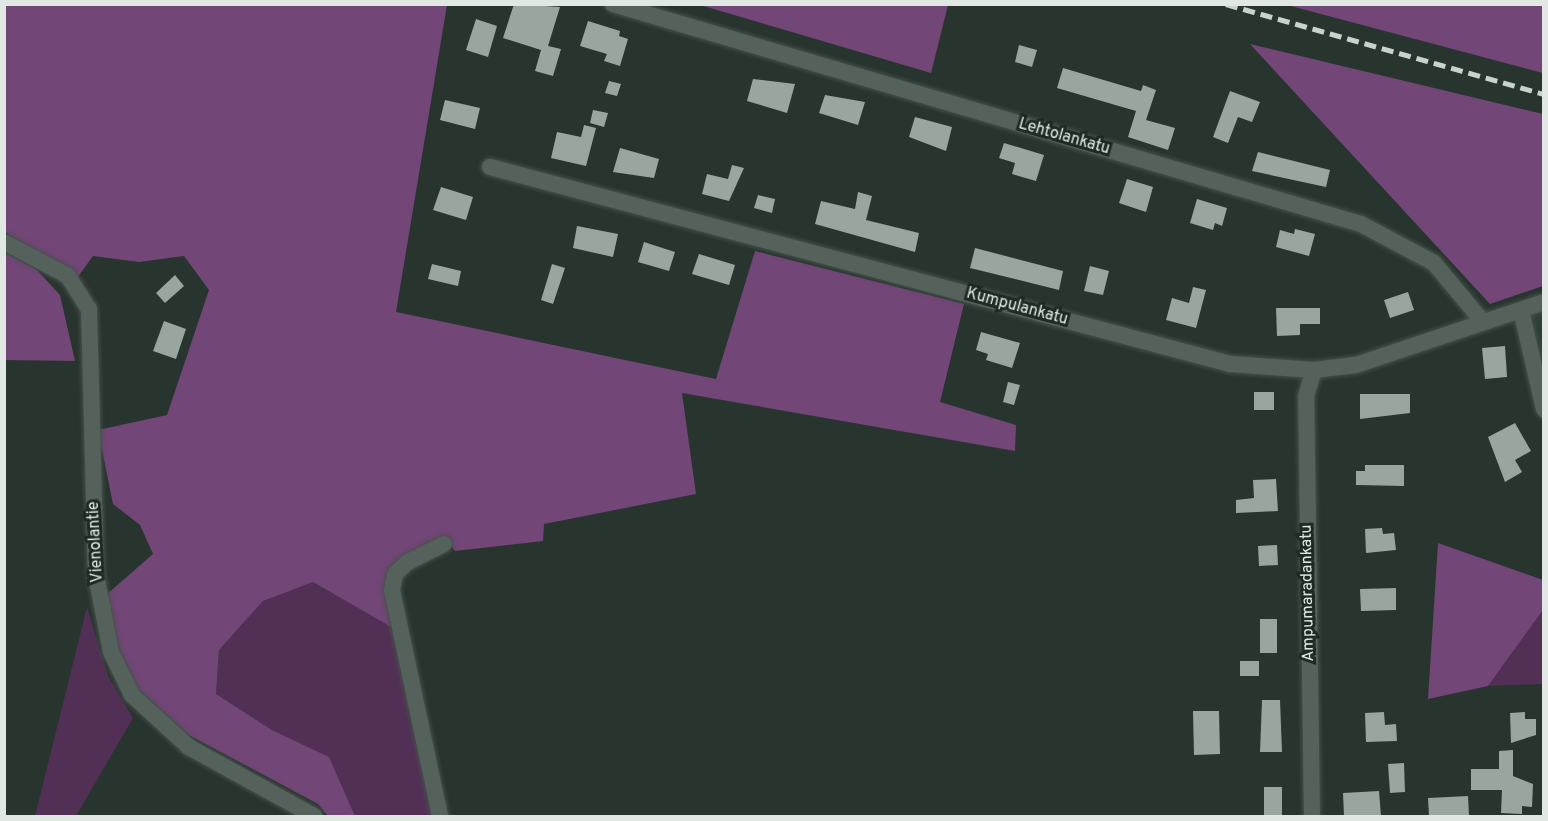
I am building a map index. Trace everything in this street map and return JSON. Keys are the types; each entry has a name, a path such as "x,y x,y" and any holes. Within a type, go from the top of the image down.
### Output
{"street":[{"name":"Lehtolankatu","path":"614,4 1361,224 1434,263 1483,322"},
{"name":"Kumpulankatu","path":"490,167 1230,364 1314,370 1386,356 1544,302"},
{"name":"Vienolantie","path":"4,242 68,276 89,309 96,575 111,652 132,695 189,747 314,816"},
{"path":"1521,310 1544,410"},
{"name":"Ampumaradankatu","path":"1312,816 1306,396 1314,370"},
{"path":"440,816 392,590 395,574 408,562 444,544"}],"shaded area":[{"path":"5,5 447,5 396,312 716,379 755,251 964,304 940,402 1016,425 1015,451 682,393 696,494 544,524 543,541 455,551 445,537 385,587 391,627 313,582 263,601 219,650 216,694 272,730 329,757 355,816 328,816 318,804 187,734 136,687 117,645 106,595 153,554 140,525 113,504 98,430 167,415 209,290 184,256 139,262 93,256 77,278 5,232"},
{"path":"700,5 948,5 931,73"},
{"path":"1287,5 1543,5 1543,73"},
{"path":"1250,44 1543,114 1543,286 1490,304"},
{"path":"4,252 36,269 60,295 75,361 5,360"},
{"path":"1544,312 1543,369 1531,316"},
{"path":"1438,543 1543,580 1543,610 1488,686 1428,699"},
{"path":"313,582 391,627 434,816 355,816 329,757 272,730 216,694 219,650 263,601"},
{"path":"87,607 108,676 133,718 76,816 35,816"},
{"path":"1543,610 1543,684 1488,686"}],"building":[{"path":"514,4 560,7 548,46 561,49 553,76 535,71 541,50 503,38"},
{"path":"476,19 497,26 488,57 466,50"},
{"path":"588,21 620,31 619,36 628,39 620,66 604,61 607,54 580,46"},
{"path":"1019,45 1037,50 1032,67 1015,62"},
{"path":"1063,68 1141,91 1143,85 1156,90 1146,120 1175,128 1168,150 1128,137 1136,111 1057,88"},
{"path":"753,79 795,84 787,113 747,101"},
{"path":"609,81 621,84 617,96 605,93"},
{"path":"1230,91 1260,102 1252,122 1238,117 1228,143 1213,137"},
{"path":"825,95 865,102 858,125 819,113"},
{"path":"445,100 480,108 475,129 440,120"},
{"path":"593,110 608,113 604,127 590,123"},
{"path":"915,117 952,127 946,151 909,137"},
{"path":"584,125 596,128 586,166 551,158 557,132 581,137"},
{"path":"1004,143 1044,155 1036,181 1012,174 1015,163 999,158"},
{"path":"620,148 659,159 654,178 613,172"},
{"path":"1258,152 1330,170 1326,187 1252,171"},
{"path":"732,165 744,168 729,201 702,194 707,174 728,179"},
{"path":"1127,179 1153,187 1146,212 1119,203"},
{"path":"441,187 473,197 466,220 433,210"},
{"path":"858,192 872,196 866,220 919,233 915,252 815,224 821,201 855,209"},
{"path":"758,195 775,199 772,213 754,208"},
{"path":"1197,199 1227,208 1222,226 1215,223 1213,230 1190,223"},
{"path":"577,226 618,234 613,257 573,248"},
{"path":"1295,229 1315,234 1309,256 1276,247 1280,230 1294,234"},
{"path":"644,242 675,252 669,271 638,262"},
{"path":"975,248 1063,271 1059,290 970,268"},
{"path":"699,254 735,265 729,285 692,274"},
{"path":"432,264 461,271 458,286 428,279"},
{"path":"552,264 565,268 553,304 541,300"},
{"path":"1090,266 1109,271 1103,295 1084,291"},
{"path":"175,275 184,286 165,303 156,293"},
{"path":"1193,287 1206,290 1196,328 1166,320 1172,298 1189,303"},
{"path":"1408,292 1414,310 1390,318 1384,300"},
{"path":"1276,308 1320,308 1320,324 1300,324 1300,335 1277,336"},
{"path":"164,321 186,329 176,359 153,351"},
{"path":"981,332 1020,343 1012,368 986,360 988,354 976,350"},
{"path":"1505,346 1507,377 1485,379 1482,348"},
{"path":"1008,382 1020,385 1014,405 1003,402"},
{"path":"1254,392 1274,392 1274,410 1254,410"},
{"path":"1360,394 1410,394 1410,413 1360,419"},
{"path":"1515,423 1531,451 1515,460 1522,472 1505,482 1488,437"},
{"path":"1365,465 1404,465 1404,486 1356,485 1356,471 1365,471"},
{"path":"1276,479 1278,511 1236,513 1236,500 1254,498 1253,480"},
{"path":"1382,528 1383,534 1394,533 1396,550 1366,553 1365,529"},
{"path":"1277,545 1278,565 1259,566 1258,546"},
{"path":"1396,588 1396,610 1361,611 1360,589"},
{"path":"1260,619 1277,619 1277,653 1260,653"},
{"path":"1240,661 1259,661 1259,676 1240,676"},
{"path":"1262,700 1280,700 1282,752 1260,752"},
{"path":"1193,711 1219,711 1220,754 1194,755"},
{"path":"1384,712 1385,725 1396,724 1397,741 1366,742 1365,713"},
{"path":"1525,712 1525,719 1536,719 1536,735 1511,743 1510,713"},
{"path":"1513,750 1513,776 1533,784 1532,807 1522,806 1522,814 1501,813 1502,790 1471,790 1471,769 1499,769 1499,751"},
{"path":"1404,763 1405,792 1390,793 1388,764"},
{"path":"1264,787 1282,787 1282,815 1264,815"},
{"path":"1379,791 1381,816 1344,816 1343,793"},
{"path":"1468,796 1469,816 1429,816 1428,798"}],"railway":[{"path":"1226,4 1544,94"}]}
